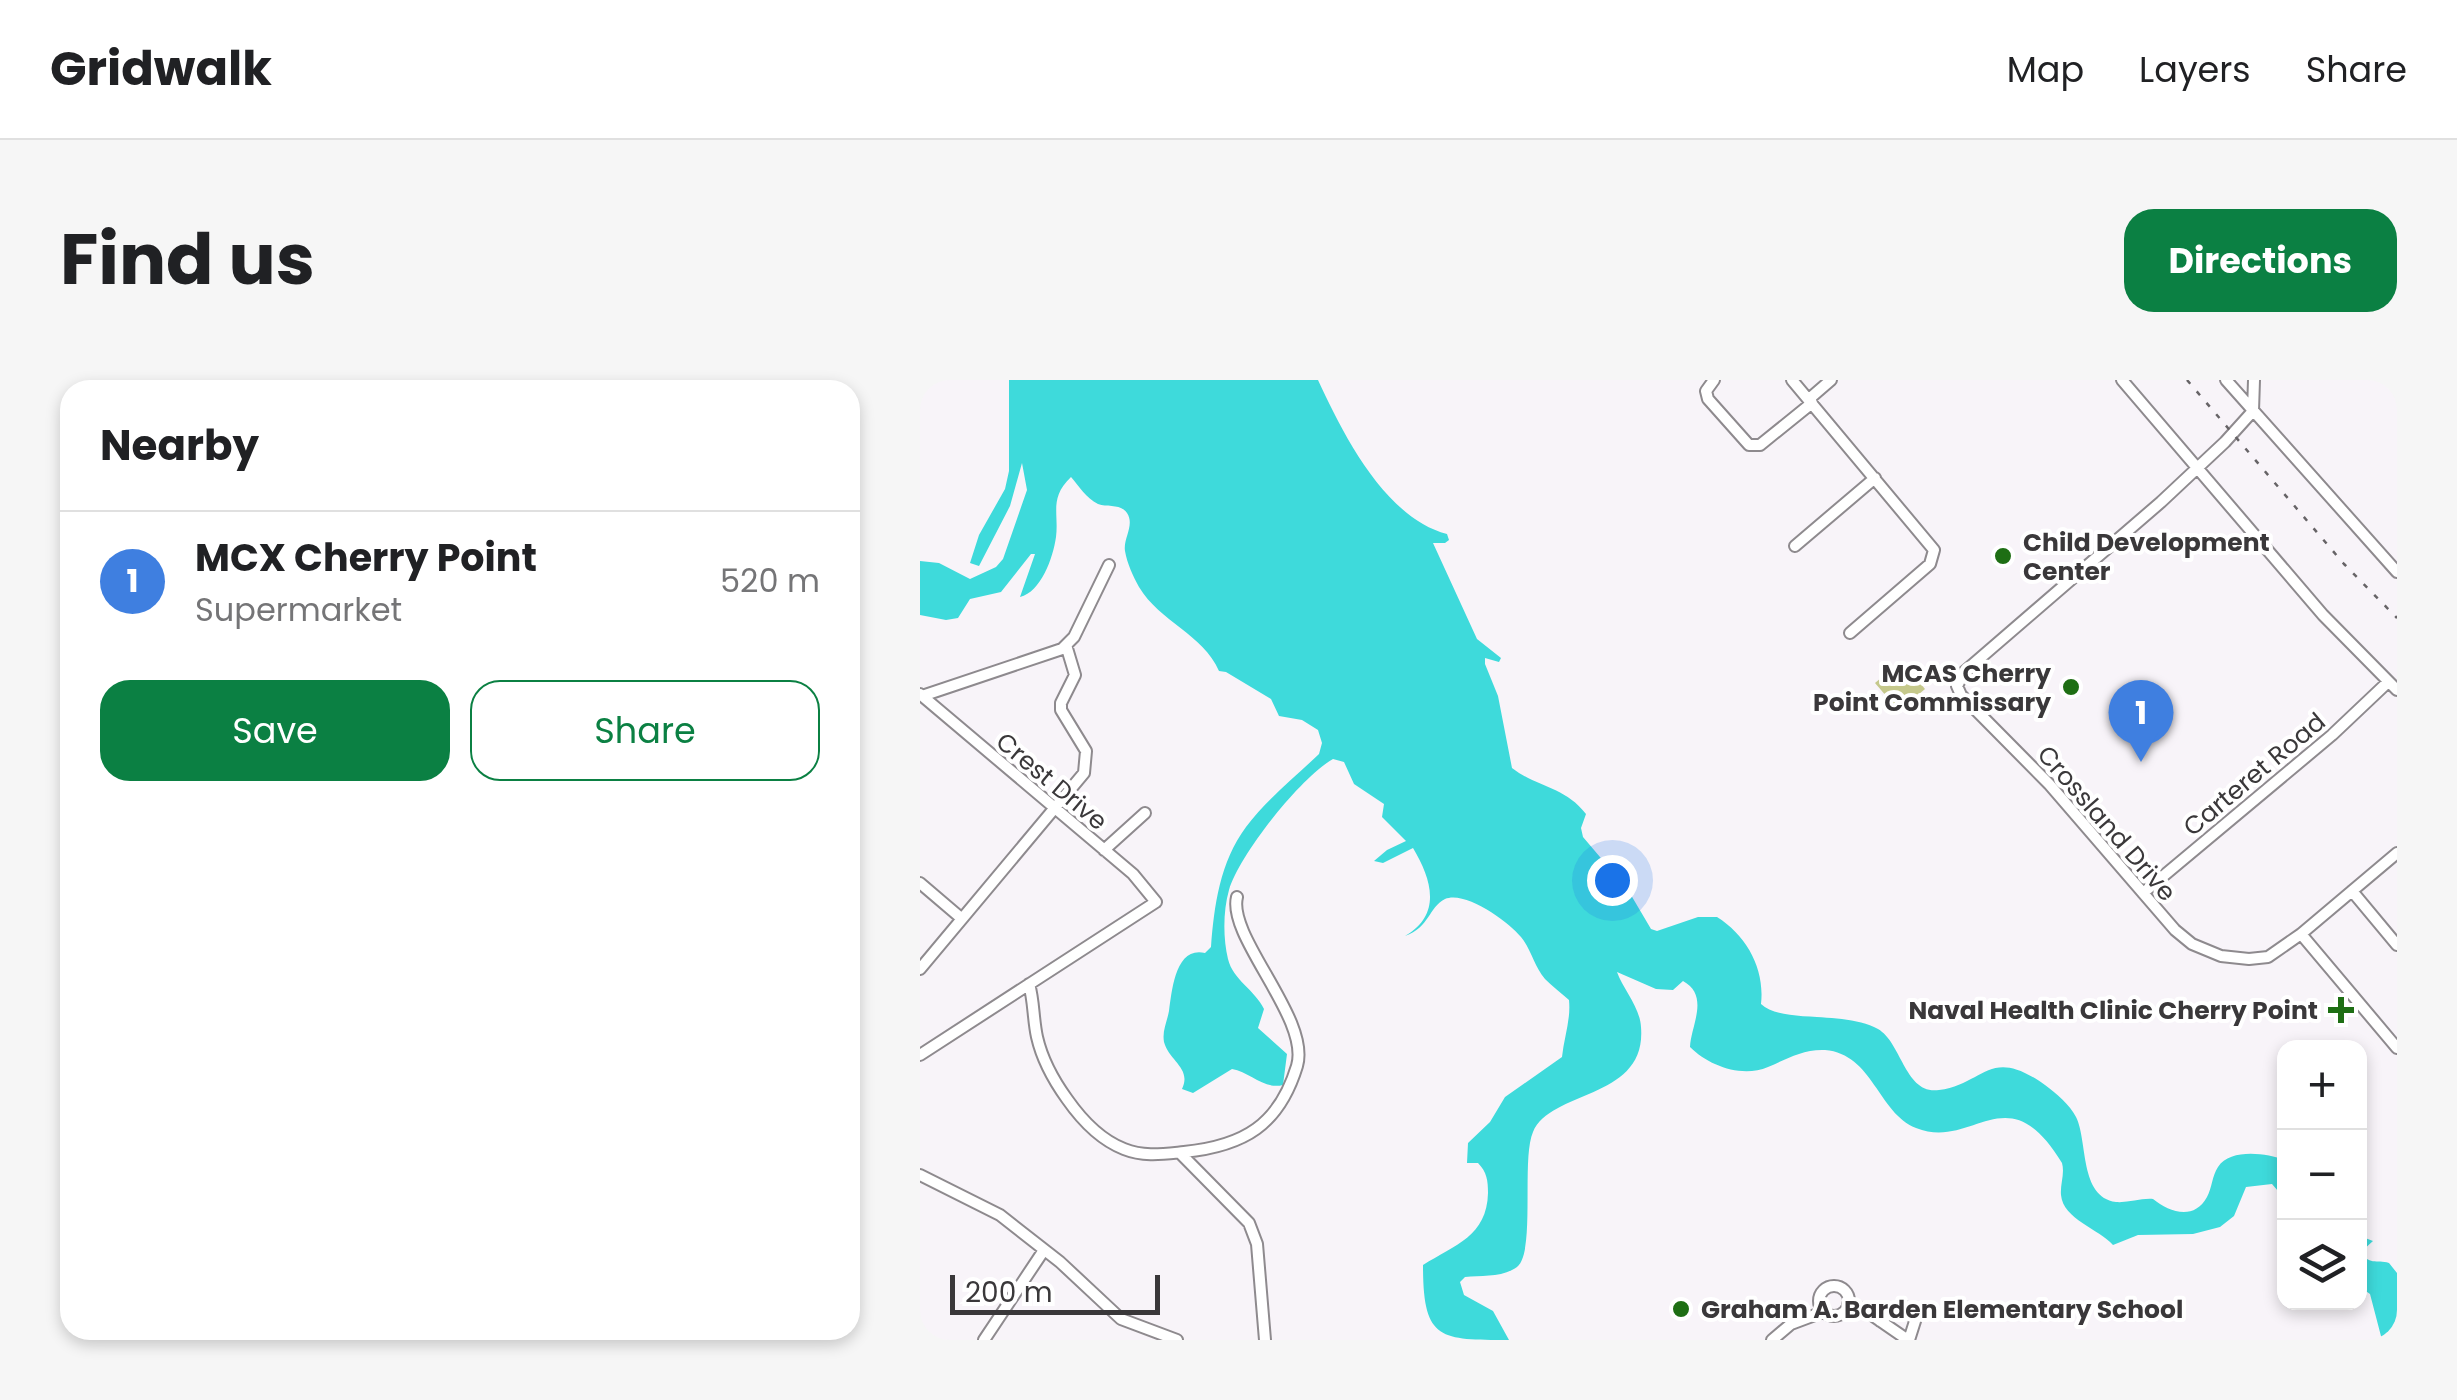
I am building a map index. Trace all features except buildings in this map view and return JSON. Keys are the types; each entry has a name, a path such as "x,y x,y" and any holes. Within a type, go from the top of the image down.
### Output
{"street":[{"path":"1714,380 1706,391 1708,400 1749,445 1760,445 1831,380"},
{"path":"1792,380 1928,540 1934,554 1930,564 1850,634"},
{"path":"2122,380 2323,614 2393,686"},
{"path":"2226,380 2397,572"},
{"path":"2198,469 2253,411 2254,380"},
{"name":"Crossland Drive","path":"2198,469 1964,672 1957,686 2049,784 2175,930 2192,944 2220,956 2260,958 2301,934"},
{"path":"1795,546 1875,478"},
{"path":"921,695 1066,646 1074,638 1109,565"},
{"path":"920,969 1084,772 1086,750 1061,710 1076,675 1066,646"},
{"name":"Carteret Road","path":"2143,893 2393,686"},
{"name":"Crest Drive","path":"921,695 1145,886 1156,902 1029,984"},
{"path":"1104,850 1144,813"},
{"path":"2397,854 2301,934 2397,1048"},
{"path":"920,883 962,918"},
{"path":"2352,891 2397,945"},
{"path":"920,1055 1029,984 1043,1052 1057,1085 1080,1116 1105,1138 1123,1148 1151,1155 1230,1144 1265,1124 1282,1099 1298,1062 1298,1040 1239,922 1235,905 1238,897"},
{"path":"1180,1152 1250,1223 1257,1244 1264,1340"},
{"path":"920,1175 993,1211 1121,1318 1177,1340"},
{"path":"984,1340 1044,1250"},
{"path":"1848,1304 1840,1315 1830,1316 1823,1312 1819,1297 1829,1287 1843,1290 1848,1304 1885,1324 1908,1340 1916,1318 1908,1307 1890,1311 1885,1324 1881,1340"},
{"path":"1772,1340 1791,1324 1823,1312"}],"green space":[{"path":"1901,661 1925,689 1899,711 1875,683"}],"water":[{"path":"1009,380 1318,380 1353,448 1386,492 1404,511 1447,534 1449,540 1445,543 1433,543 1477,639 1501,658 1499,662 1485,658 1485,664 1498,696 1512,768 1560,792 1586,814 1581,828 1583,837 1628,890 1651,929 1657,931 1698,917 1717,917 1752,954 1760,978 1761,1004 1783,1014 1848,1020 1878,1029 1893,1045 1911,1077 1928,1089 1954,1086 1999,1067 2026,1073 2054,1092 2073,1113 2080,1127 2090,1179 2104,1198 2116,1202 2153,1199 2166,1208 2188,1212 2202,1205 2224,1161 2249,1154 2277,1158 2277,1190 2272,1184 2246,1187 2234,1216 2220,1227 2193,1234 2138,1235 2113,1245 2068,1211 2061,1195 2062,1163 2042,1136 2024,1122 2007,1118 1937,1132 1916,1128 1892,1110 1854,1062 1825,1050 1802,1053 1758,1070 1737,1071 1716,1065 1690,1047 1697,1011 1691,987 1683,981 1673,990 1656,989 1617,972 1640,1020 1639,1051 1629,1068 1614,1081 1558,1108 1543,1118 1533,1132 1528,1162 1526,1243 1517,1267 1498,1274 1465,1277 1460,1282 1464,1295 1493,1311 1509,1340 1466,1339 1440,1331 1427,1308 1423,1265 1467,1238 1482,1220 1486,1208 1486,1177 1478,1163 1467,1163 1468,1143 1490,1122 1505,1097 1562,1057 1569,1000 1545,979 1515,931 1475,903 1454,897 1445,899 1419,928 1405,936 1425,917 1429,906 1425,871 1413,848 1383,863 1374,861 1406,841 1382,817 1384,804 1354,784 1344,762 1333,759 1305,782 1258,838 1235,875 1226,907 1228,959 1234,973 1264,1009 1258,1028 1287,1054 1283,1085 1270,1085 1232,1069 1193,1093 1182,1089 1184,1075 1164,1038 1177,972 1187,956 1205,953 1211,947 1220,885 1237,841 1262,807 1319,754 1322,743 1318,730 1302,720 1279,716 1271,699 1219,671 1203,647 1158,610 1139,587 1126,556 1130,522 1127,513 1094,501 1071,477 1057,499 1052,555 1034,588 1020,597 1035,554 1031,554 1001,592 970,599 958,618 920,615 920,561 939,563 970,579 996,567 1003,559 1027,490 1022,463 1010,506 979,566 970,563 979,535 1005,489 1009,471"},
{"path":"2367,1259 2389,1263 2397,1273 2397,1340 2382,1340 2370,1294"}],"railway":[{"path":"2187,380 2344,564 2397,618"}],"place":[{"name":"Child Development Center","path":"2003,556"},
{"name":"MCAS Cherry Point Commissary","path":"2071,687"},
{"name":"MCX Cherry Point","path":"2141,762"},
{"name":"Naval Health Clinic Cherry Point","path":"2341,1010"},
{"name":"Graham A. Barden Elementary School","path":"1681,1309"}]}
